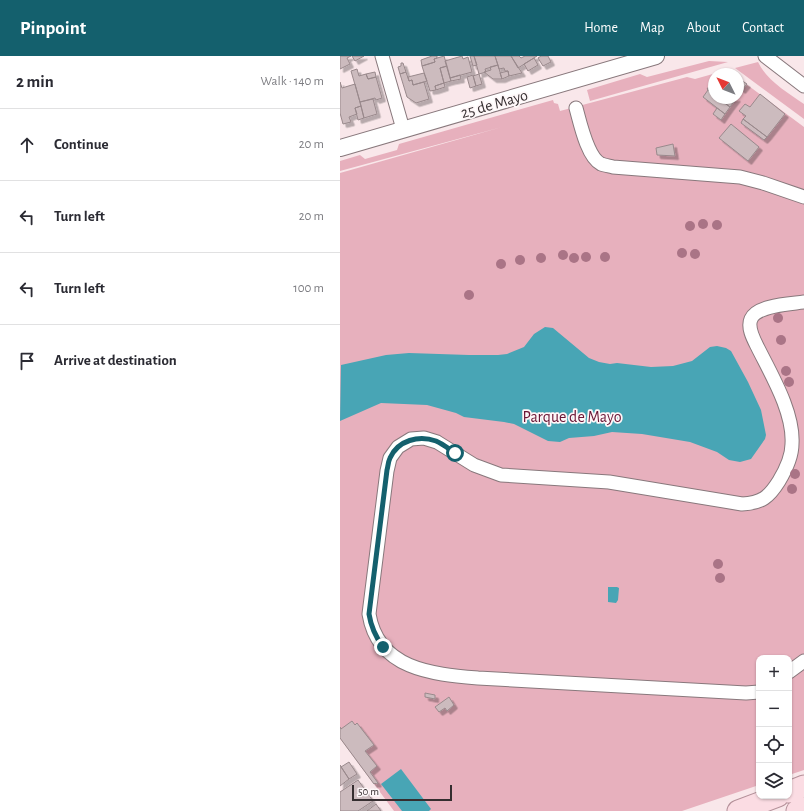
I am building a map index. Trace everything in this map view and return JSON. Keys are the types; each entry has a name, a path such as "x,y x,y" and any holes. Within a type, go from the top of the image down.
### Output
{"main road":[{"path":"792,791 804,786"},
{"path":"738,811 770,799"},
{"path":"797,811 804,808"}],"street":[{"path":"382,56 403,129"},
{"name":"25 de Mayo","path":"340,148 652,57 669,56"},
{"path":"765,56 804,86"},
{"path":"576,108 591,152 596,160 601,164 613,167 740,177 804,197"},
{"path":"756,692 746,693 449,676 430,672 406,664 392,656 374,635 369,614 387,470 390,458 398,447 411,439 424,438 437,442 474,465 501,475 609,482 742,504 754,504 764,499 778,483 788,463 792,446 792,430 776,383 755,341 750,320 754,314 761,310 804,302"},
{"path":"792,670 804,661"}],"green space":[{"path":"709,61 728,62 590,101 587,90 640,74 647,77"},
{"path":"758,62 772,80 804,104 804,119 744,75 744,68 735,68"},
{"name":"Parque de Mayo","path":"708,75 708,104 744,104 744,82 804,127 804,770 792,774 792,655 756,655 756,786 682,811 394,811 340,738 340,173 502,127 340,171 340,161 360,155 365,159 397,150 399,144 553,100 554,103 558,104 560,111 687,77 695,79"}],"water":[{"path":"545,327 553,328 589,358 610,364 617,363 651,367 673,366 692,361 710,347 717,346 726,348 731,351 761,410 766,435 765,439 751,459 740,462 729,460 717,452 690,442 642,434 612,432 594,436 569,438 560,442 548,441 514,424 464,417 456,413 427,405 381,403 340,421 341,365 386,355 409,353 469,355 507,354 524,347 534,334"},
{"path":"608,587 619,588 618,600 616,603 608,602"},
{"path":"401,769 431,809 429,811 402,811 381,784"}],"building":[{"path":"340,56 351,56 347,58 350,64 340,69"},
{"path":"352,56 364,56 355,61"},
{"path":"432,56 437,56 437,58 434,59 435,62 422,66 421,60"},
{"path":"444,56 447,66 440,68 444,83 435,86 436,90 430,91 422,66 435,62 434,59"},
{"path":"462,56 463,59 468,57 472,72 450,78 445,61"},
{"path":"470,56 474,56 477,65 473,66"},
{"path":"474,56 495,56 498,65 485,69 486,72 479,74"},
{"path":"495,56 511,56 522,73 509,76 508,71 505,71 504,68 499,69"},
{"path":"511,56 519,56 521,58 525,56 537,56 518,68"},
{"path":"541,56 548,56 551,62 543,66 538,58"},
{"path":"534,58 538,65 528,71 524,64"},
{"path":"401,63 403,63 406,72 400,74 398,67 401,66"},
{"path":"498,65 502,79 493,79 484,72 491,70 490,67"},
{"path":"447,66 451,81 444,83 440,68"},
{"path":"357,69 359,76 366,74 368,79 376,77 382,98 376,100 375,98 360,102 351,71"},
{"path":"508,71 509,76 502,79 500,73"},
{"path":"375,72 376,77 368,79 366,74"},
{"path":"406,72 409,81 412,80 413,85 424,82 429,99 416,103 407,97 400,74"},
{"path":"424,73 427,81 413,85 412,80 409,81 408,77"},
{"path":"479,74 482,84 476,86 473,76"},
{"path":"460,75 461,79 451,81 450,78"},
{"path":"473,75 476,86 470,88 467,77"},
{"path":"340,82 342,88 355,84 361,106 355,108 357,114 349,117 351,122 343,124 340,113"},
{"path":"444,83 445,87 436,90 435,86"},
{"path":"708,90 708,101 703,97"},
{"path":"760,94 785,114 767,137 743,119 746,116 739,111 745,104 750,107"},
{"path":"373,99 377,114 364,118 360,102"},
{"path":"712,104 726,104 730,107 725,114"},
{"path":"361,106 364,118 358,120 355,108"},
{"path":"717,108 725,114 721,120 713,114"},
{"path":"743,119 767,137 764,140 741,123"},
{"path":"731,124 759,147 748,161 719,138"},
{"path":"673,144 675,156 657,155 656,148"},
{"path":"425,693 435,695 435,699 425,697"},
{"path":"449,697 454,705 447,711 445,708 439,712 435,707"},
{"path":"352,721 355,725 357,723 374,745 365,751 377,766 370,772 378,783 376,784 374,784 340,738 340,727 341,729"},
{"path":"349,762 357,774 349,779 341,767"},
{"path":"340,765 349,779 340,786"},
{"path":"358,780 373,801 358,811 340,811 340,792"},
{"path":"376,804 381,811 367,811"}],"route":[{"path":"383,647 374,635 369,614 387,470 390,458 398,447 411,439 424,438 437,442 455,453"}]}
